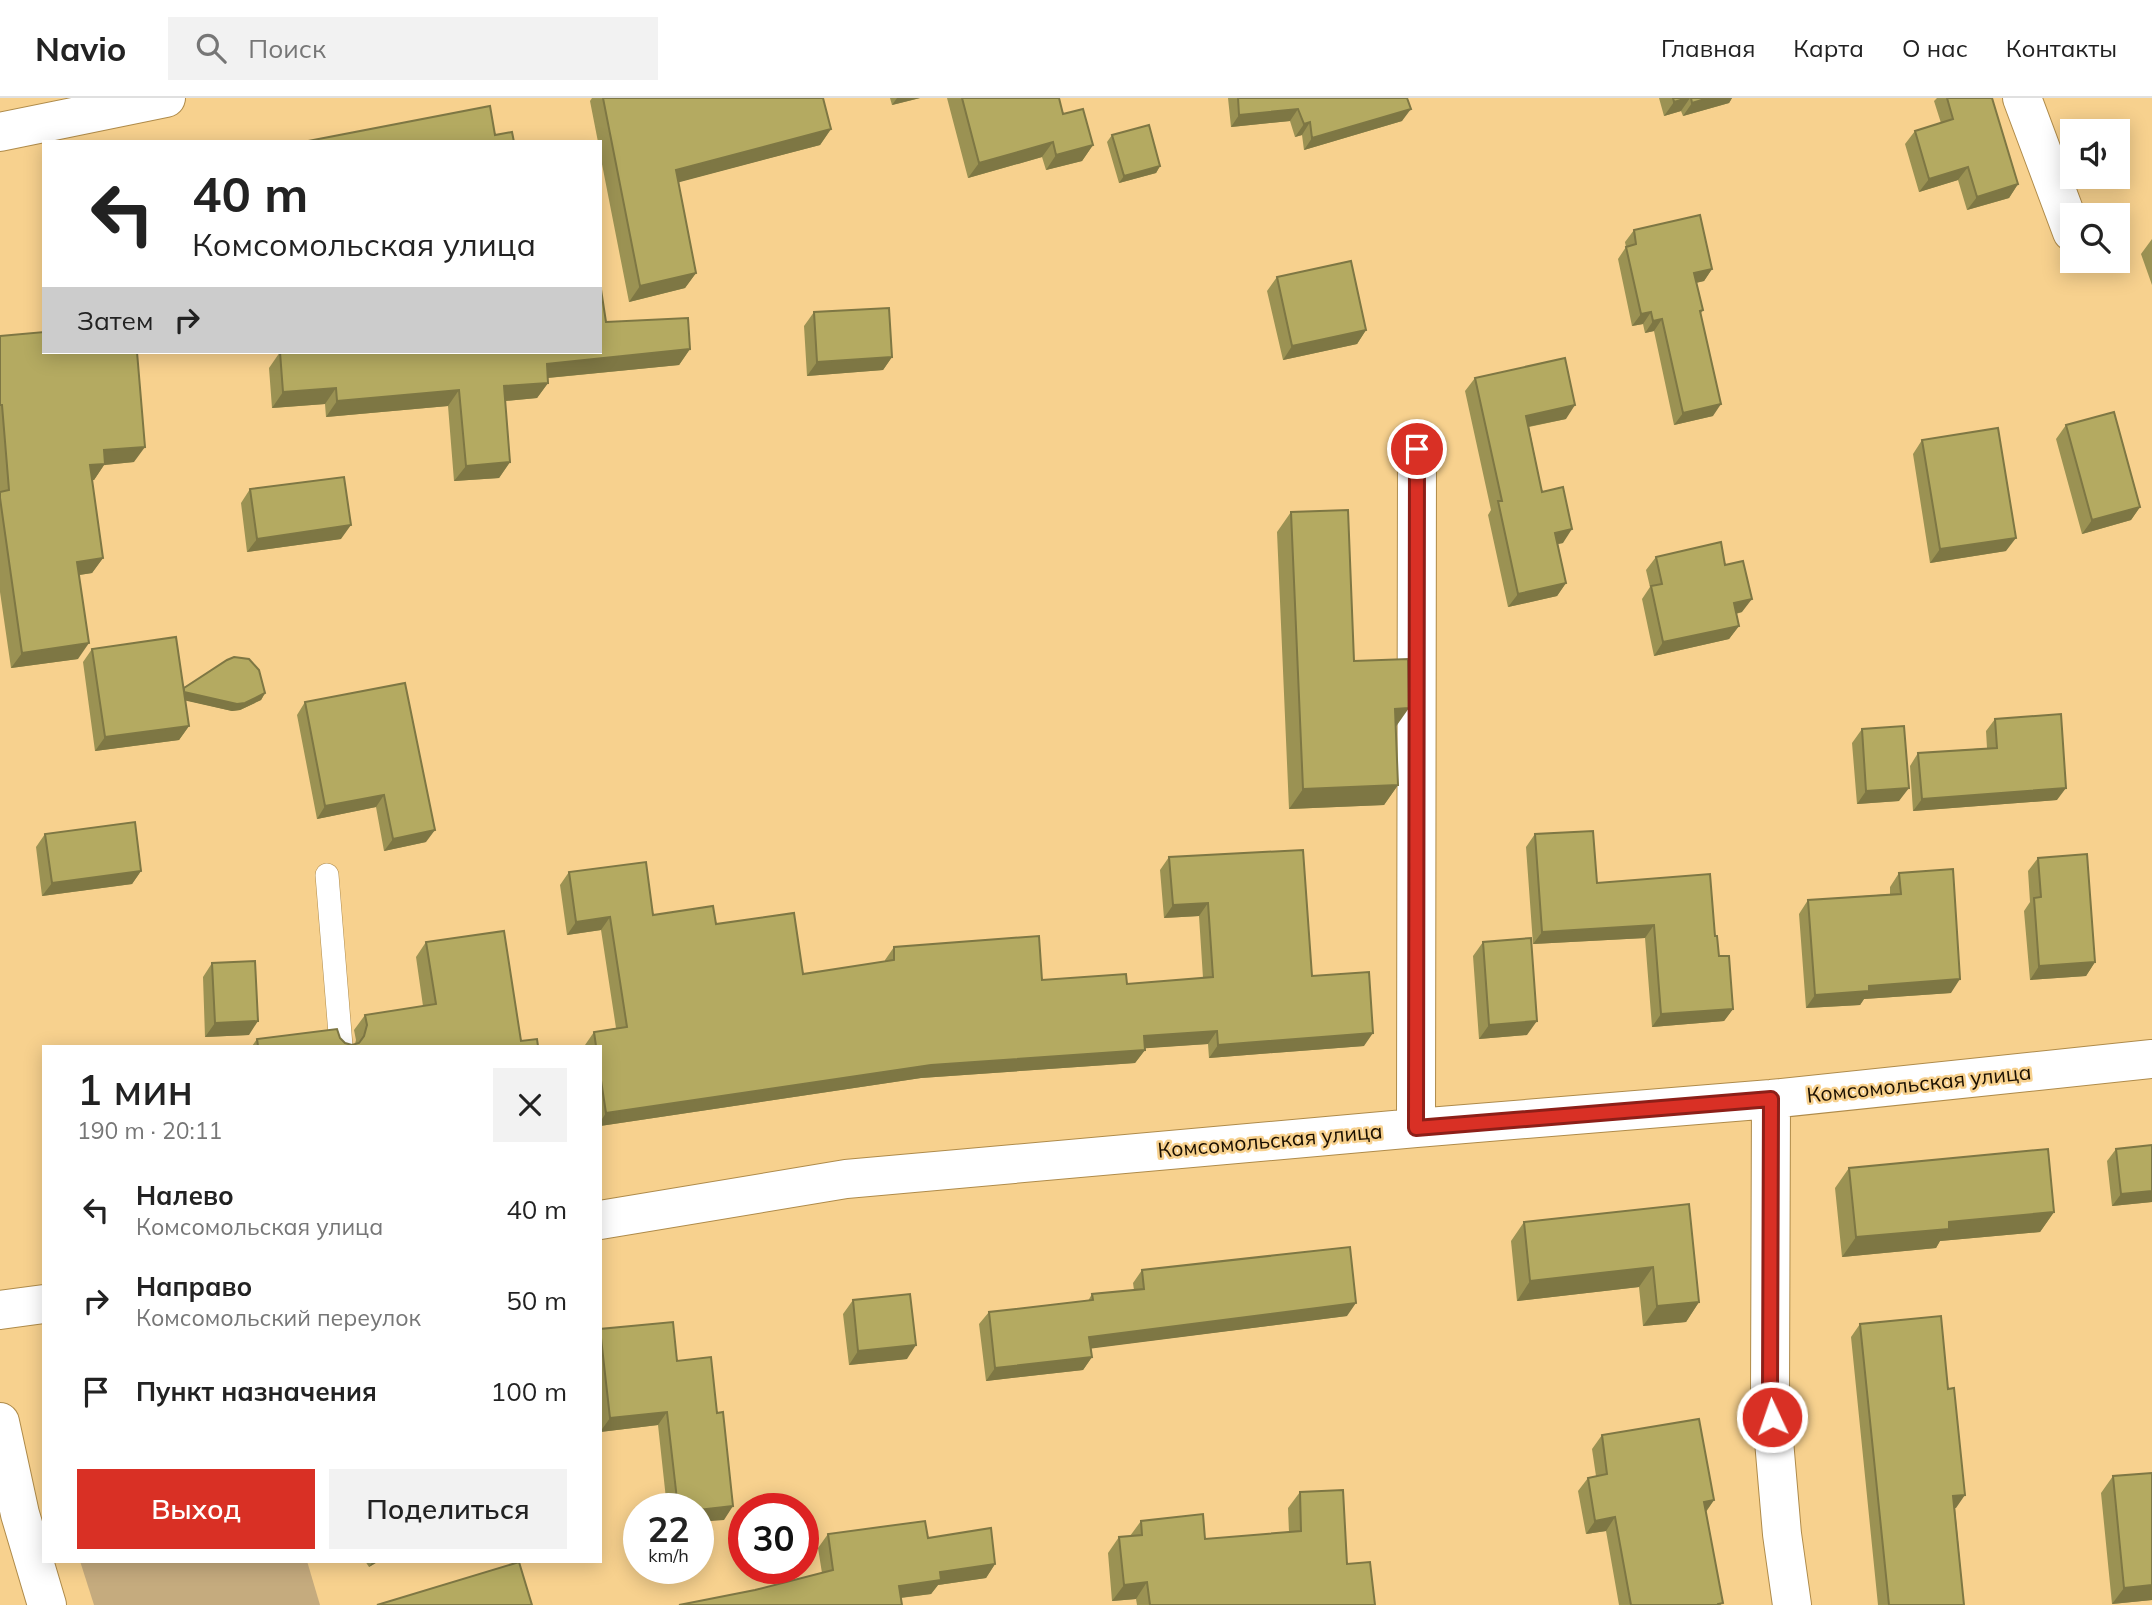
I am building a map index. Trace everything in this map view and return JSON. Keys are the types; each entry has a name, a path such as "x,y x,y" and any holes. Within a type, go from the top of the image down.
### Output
{"street":[{"path":"0,132 166,98"},
{"path":"2022,98 2061,203"},
{"path":"1416,1128 1417,449"},
{"name":"Комсомольская улица","path":"602,1220 846,1179 1771,1099 2152,1059"},
{"path":"1771,1099 1770,1394 1791,1605"},
{"path":"0,1310 42,1304"},
{"path":"0,1422 20,1514 47,1605"}],"lane":[{"path":"327,875 341,1045"}],"shaded area":[{"path":"81,1563 308,1563 320,1605 94,1605"}],"building":[{"path":"603,98 823,98 831,129 676,170 696,273 640,286"},
{"path":"962,98 1059,98 1063,114 1083,109 1093,145 1056,155 1053,142 979,163"},
{"path":"1238,98 1407,98 1411,109 1312,138 1310,122 1304,124 1298,109 1239,115"},
{"path":"1691,98 1708,98 1692,103"},
{"path":"1947,98 1992,98 2018,184 1977,197 1968,167 1929,179 1915,131 1953,119"},
{"path":"490,106 495,135 512,132 514,140 313,140"},
{"path":"1149,125 1160,166 1124,176 1112,135"},
{"path":"1700,215 1712,269 1694,273 1721,404 1683,413 1662,319 1653,321 1651,312 1641,314 1626,247 1636,244 1634,230"},
{"path":"1351,261 1366,330 1292,346 1277,277"},
{"path":"602,296 606,322 688,318 690,349 547,364 548,383 504,386 510,462 466,466 459,390 337,401 336,388 283,392 280,354 602,354"},
{"path":"889,308 892,357 817,362 814,312"},
{"path":"42,332 42,354 137,354 145,447 104,450 105,464 90,465 103,558 77,562 89,643 22,653 0,498 0,492 9,490 0,405 0,336"},
{"path":"1565,358 1575,405 1526,416 1542,492 1563,487 1572,529 1555,533 1566,583 1518,594 1498,501 1502,501 1475,378"},
{"path":"2114,412 2140,507 2092,520 2066,425"},
{"path":"1998,428 2016,538 1940,549 1922,440"},
{"path":"344,477 351,525 257,539 250,489"},
{"path":"1348,510 1354,661 1408,659 1409,708 1395,709 1398,785 1303,789 1291,512"},
{"path":"1721,542 1725,565 1743,561 1752,599 1734,603 1739,626 1663,642 1651,586 1662,584 1656,557"},
{"path":"176,637 189,726 105,737 92,649"},
{"path":"234,657 249,659 259,670 265,693 237,704 184,692 184,688"},
{"path":"405,683 435,830 393,839 384,795 325,806 305,702"},
{"path":"2061,714 2066,788 1922,799 1918,753 1997,748 1995,719"},
{"path":"1904,726 1909,788 1866,791 1862,729"},
{"path":"135,822 141,871 52,883 45,834"},
{"path":"1593,831 1597,883 1710,874 1715,936 1719,956 1729,956 1733,1009 1661,1014 1654,925 1542,932 1535,834"},
{"path":"1303,850 1312,976 1369,972 1373,1033 1218,1045 1217,1031 1144,1036 1145,1050 931,1065 606,1113 602,1087 602,1045 596,1045 594,1032 627,1027 610,917 576,922 569,872 646,862 653,915 713,906 716,924 794,913 803,974 894,960 894,947 1039,936 1042,980 1126,974 1127,984 1213,977 1208,903 1173,905 1169,857"},
{"path":"2087,854 2095,962 2039,966 2034,898 2041,897 2038,858"},
{"path":"1953,869 1960,979 1869,986 1869,991 1815,995 1808,900 1901,894 1899,873"},
{"path":"504,931 521,1041 537,1039 538,1045 352,1045 359,1043 364,1036 367,1025 365,1015 436,1004 426,942"},
{"path":"1531,938 1537,1021 1489,1025 1483,942"},
{"path":"255,961 258,1021 215,1023 212,963"},
{"path":"337,1029 345,1043 352,1045 258,1045 257,1039"},
{"path":"2152,1145 2152,1191 2121,1194 2116,1149"},
{"path":"2048,1149 2054,1212 1949,1222 1949,1229 1856,1237 1849,1168"},
{"path":"1689,1204 1699,1302 1657,1306 1653,1267 1530,1281 1524,1222"},
{"path":"1350,1247 1356,1303 1089,1337 1092,1357 995,1368 989,1312 1093,1300 1092,1294 1144,1289 1142,1270"},
{"path":"910,1294 916,1345 858,1351 853,1300"},
{"path":"1941,1316 1948,1389 1954,1388 1965,1495 1953,1496 1964,1605 1889,1605 1860,1324"},
{"path":"673,1322 677,1361 711,1357 717,1413 723,1412 732,1493 728,1493 728,1507 714,1508 714,1493 676,1493 667,1412 610,1418 602,1329"},
{"path":"1699,1419 1714,1500 1704,1502 1723,1603 1631,1605 1615,1517 1595,1521 1588,1478 1607,1474 1602,1435"},
{"path":"2152,1473 2152,1585 2124,1588 2113,1476"},
{"path":"1343,1490 1347,1564 1370,1562 1375,1605 1150,1605 1147,1582 1124,1585 1119,1537 1142,1535 1141,1521 1203,1514 1205,1539 1301,1531 1300,1492"},
{"path":"925,1521 928,1538 991,1528 995,1564 940,1572 941,1580 899,1586 902,1605 679,1605 778,1584 819,1584 819,1574 833,1570 828,1534"},
{"path":"519,1563 532,1605 377,1605"}],"route":[{"path":"1417,449 1416,1128 1771,1099 1772,1417"}]}
